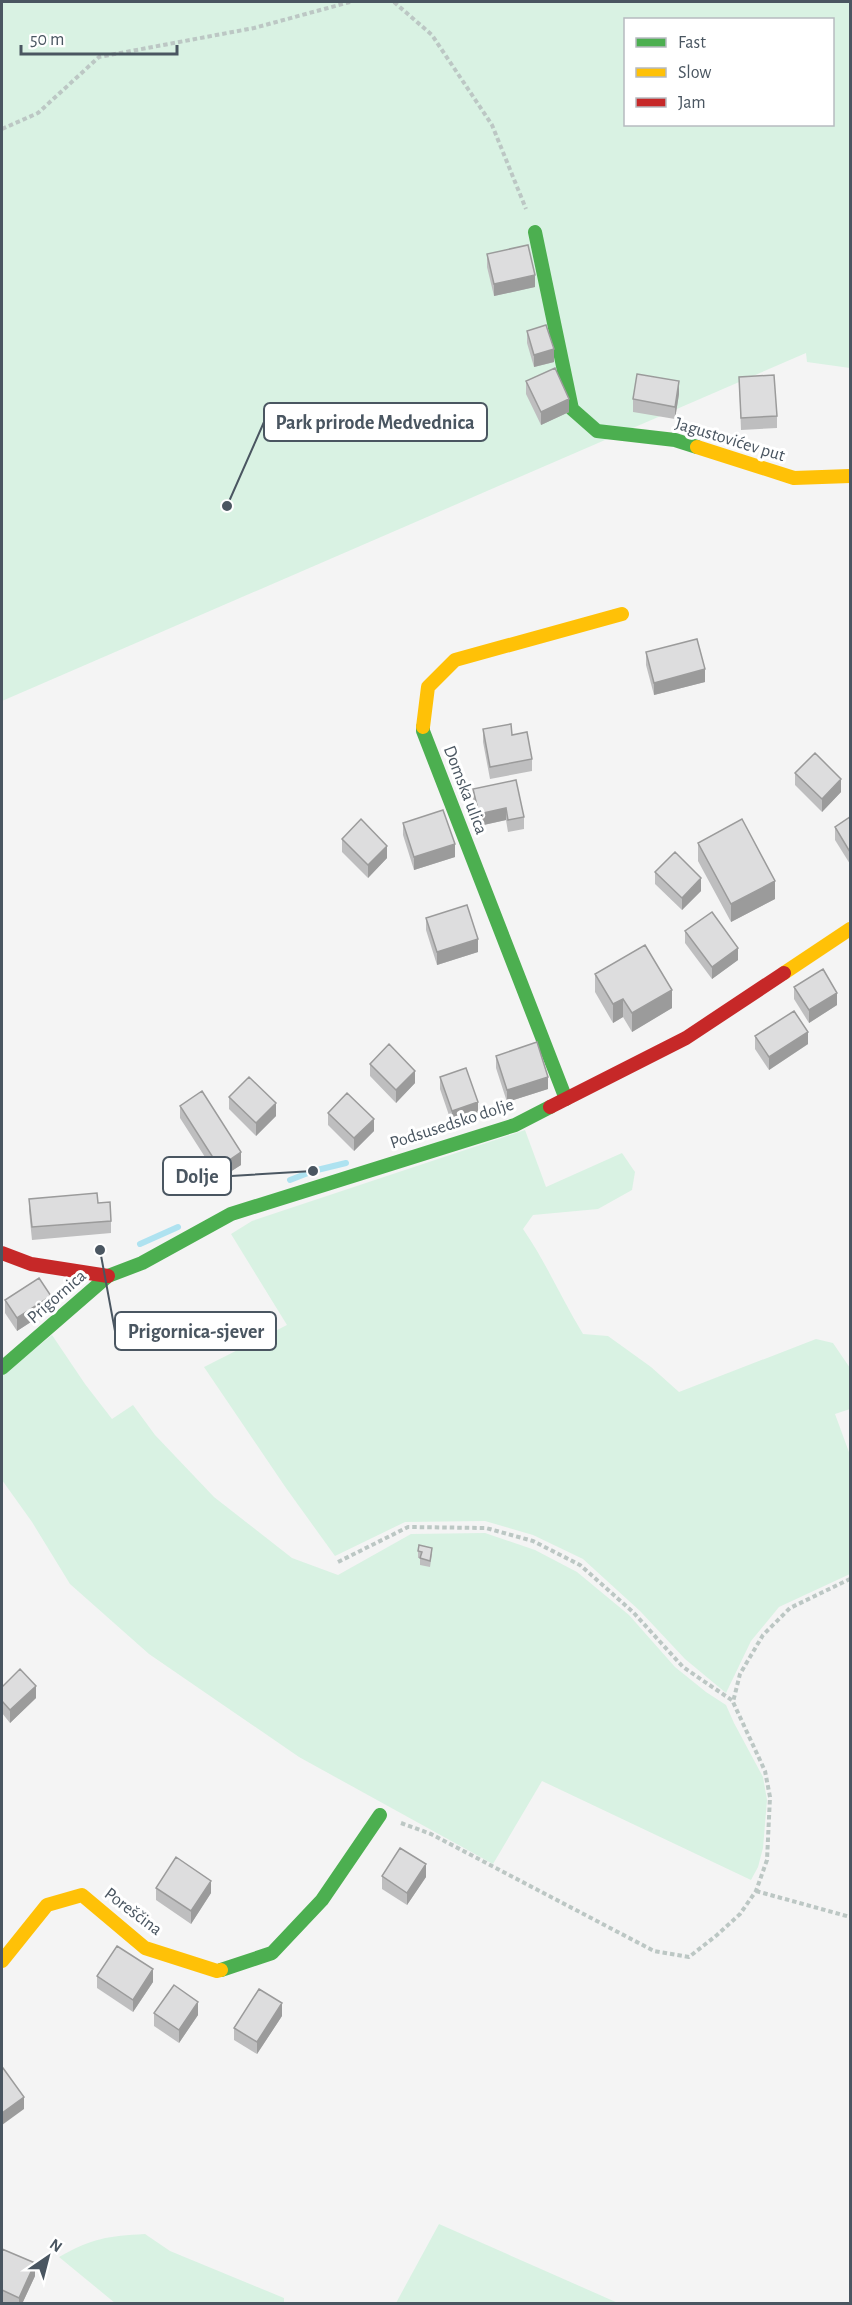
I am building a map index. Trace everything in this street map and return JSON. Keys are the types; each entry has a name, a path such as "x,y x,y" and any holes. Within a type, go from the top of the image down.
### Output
{"street":[{"name":"Jagustovićev put","path":"535,232 572,409 597,431 675,440 794,478 850,476"},
{"name":"Domska ulica","path":"566,1099 423,731 428,687 455,660 622,614"},
{"name":"Podsusedsko dolje","path":"108,1276 142,1263 231,1214 515,1125 686,1038 850,929"},
{"path":"2,1253 31,1264 108,1276"},
{"name":"Prigornica","path":"2,1368 108,1276"},
{"name":"Poreščina","path":"2,1961 47,1905 82,1895 145,1948 217,1971 272,1953 322,1900 380,1815"}],"path":[{"path":"2,129 38,113 99,57 254,28 350,2"},
{"path":"394,2 432,35 492,125 535,232"},
{"path":"338,1562 408,1527 486,1528 532,1541 580,1565 633,1612 683,1667 733,1701 765,1772 770,1797 767,1860 756,1891 740,1914 689,1957 654,1951 431,1834 380,1815"},
{"path":"733,1701 740,1674 763,1635 790,1608 850,1579"},
{"path":"756,1891 850,1917"}],"green space":[{"path":"2,2 850,2 850,368 807,362 806,353 2,701"},
{"path":"525,1130 546,1187 622,1153 635,1172 632,1190 598,1209 533,1215 523,1229 583,1334 608,1336 651,1367 679,1392 816,1339 833,1343 850,1368 850,1409 835,1414 850,1455 850,1574 779,1607 751,1641 726,1693 685,1659 640,1611 583,1559 533,1535 485,1521 405,1522 335,1556 204,1367 287,1325 231,1234 252,1221"},
{"path":"52,1335 112,1419 133,1405 155,1435 214,1497 292,1558 338,1575 411,1534 485,1533 535,1550 577,1572 629,1615 675,1667 726,1705 763,1777 767,1800 763,1848 758,1867 751,1880 542,1781 493,1864 299,1757 149,1654 70,1584 32,1522 2,1480 2,1375"},
{"path":"439,2224 618,2303 396,2303"},
{"path":"145,2234 170,2251 284,2298 284,2303 115,2303 59,2257 100,2239"}],"building":[{"path":"528,245 535,275 494,284 487,254"},
{"path":"546,325 554,349 534,355 527,331"},
{"path":"555,368 569,399 541,412 526,381"},
{"path":"637,374 679,381 675,407 633,399"},
{"path":"774,375 777,416 741,418 739,377"},
{"path":"697,639 705,669 654,683 646,652"},
{"path":"511,724 512,735 527,732 532,759 490,767 483,729"},
{"path":"815,753 841,779 822,799 795,773"},
{"path":"516,780 524,817 508,820 506,808 479,814 473,789"},
{"path":"443,810 455,844 414,857 403,823"},
{"path":"850,817 850,852 835,827"},
{"path":"361,819 387,846 368,865 342,839"},
{"path":"742,819 775,881 731,904 698,843"},
{"path":"675,852 701,878 682,898 655,872"},
{"path":"467,905 478,939 437,952 426,918"},
{"path":"712,912 738,948 712,967 685,931"},
{"path":"645,945 672,990 632,1013 623,999 613,1004 595,974"},
{"path":"823,969 837,993 809,1010 794,987"},
{"path":"794,1011 808,1032 769,1057 755,1036"},
{"path":"537,1042 548,1077 507,1090 496,1056"},
{"path":"389,1044 415,1071 396,1090 370,1064"},
{"path":"466,1068 478,1102 452,1111 440,1077"},
{"path":"249,1077 276,1103 256,1123 229,1097"},
{"path":"202,1091 241,1152 219,1167 180,1106"},
{"path":"347,1093 374,1119 354,1138 328,1113"},
{"path":"97,1193 98,1203 110,1202 111,1221 32,1227 29,1199"},
{"path":"39,1278 51,1296 17,1318 5,1300"},
{"path":"419,1545 432,1548 430,1561 420,1558 422,1552 418,1551"},
{"path":"20,1669 36,1686 10,1710 2,1701 2,1687"},
{"path":"400,1848 426,1864 407,1893 382,1876"},
{"path":"176,1857 211,1881 191,1911 156,1888"},
{"path":"117,1946 153,1969 133,2000 97,1976"},
{"path":"174,1985 198,2002 179,2030 154,2013"},
{"path":"259,1989 282,2003 257,2042 234,2028"},
{"path":"3,2068 24,2097 2,2113 2,2070"},
{"path":"2,2249 35,2263 19,2298 2,2290"}],"waterway":[{"path":"290,1180 313,1171 346,1163"},
{"path":"140,1244 178,1227"}],"traffic: fast":[{"path":"535,232 572,409 597,431 675,440 697,447"},
{"path":"423,727 566,1099"},
{"path":"2,1368 108,1276 142,1263 231,1214 515,1125 550,1107"},
{"path":"221,1970 272,1953 322,1900 380,1815"}],"traffic: slow":[{"path":"697,447 794,478 850,476"},
{"path":"423,727 428,687 455,660 622,614"},
{"path":"784,973 850,929"},
{"path":"2,1961 47,1905 82,1895 145,1948 217,1971 221,1970"}],"traffic: jam":[{"path":"550,1107 686,1038 784,973"},
{"path":"2,1253 31,1264 108,1276"}],"place":[{"name":"Park prirode Medvednica","path":"227,506"},
{"name":"Dolje","path":"313,1171"},
{"name":"Prigornica-sjever","path":"100,1250"}]}
